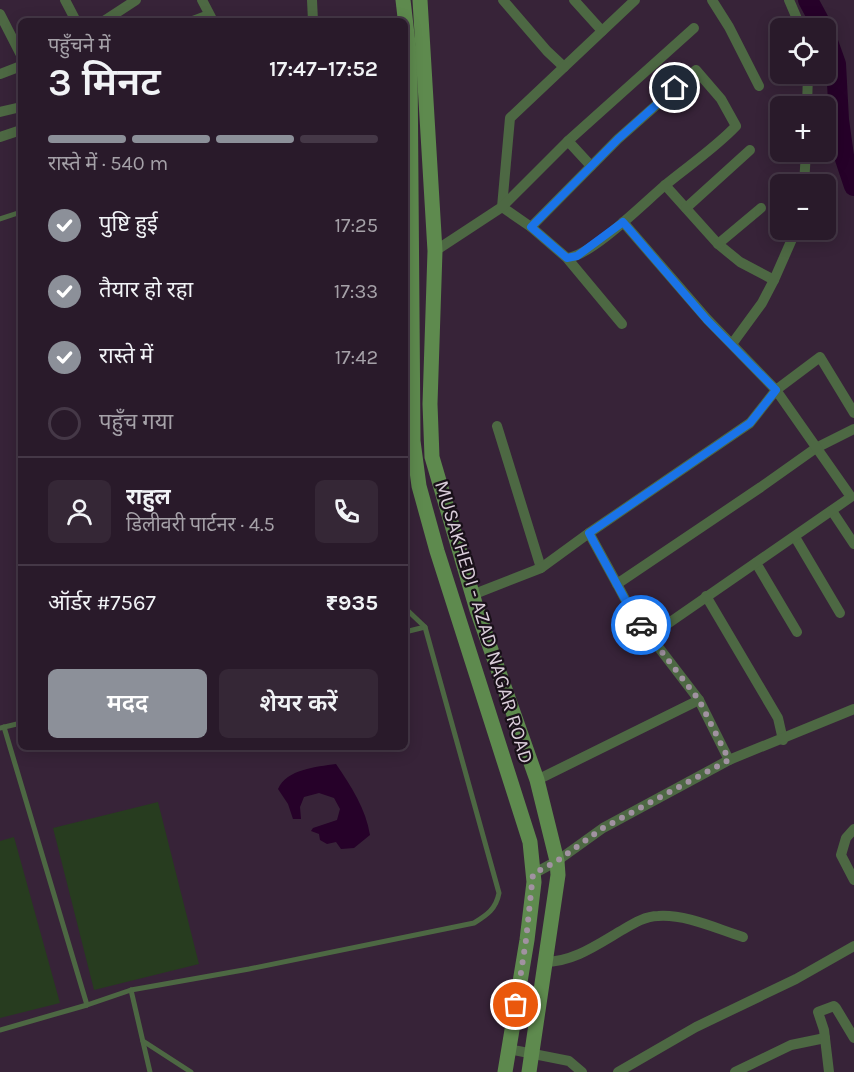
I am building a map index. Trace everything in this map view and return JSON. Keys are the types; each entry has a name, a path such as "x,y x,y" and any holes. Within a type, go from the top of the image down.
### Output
{"main road":[{"path":"423,4 435,251 430,404 432,457 475,603 537,780 557,868 529,1072"},
{"name":"MUSAKHEDI - AZAD NAGAR ROAD","path":"408,232 409,404 419,486 437,551 530,842 533,874 526,940 505,1072"}],"street":[{"path":"65,0 74,18"},
{"path":"107,18 123,4 136,0"},
{"path":"202,0 211,18"},
{"path":"312,0 313,18"},
{"path":"503,0 564,67"},
{"path":"574,0 603,31"},
{"path":"502,207 510,117 635,0"},
{"path":"712,0 735,37 759,86"},
{"path":"789,0 797,18"},
{"path":"404,6 423,4"},
{"path":"0,14 18,49"},
{"path":"435,251 502,207 568,141 693,28"},
{"path":"0,74 18,67"},
{"path":"531,227 641,118 696,70 721,99 736,126 623,222 577,256 567,258"},
{"path":"0,112 18,108"},
{"path":"0,137 18,131"},
{"path":"568,141 591,166"},
{"path":"686,208 750,150"},
{"path":"665,185 718,244 740,262 774,280"},
{"path":"502,207 531,227 567,258 622,324"},
{"path":"718,244 761,208"},
{"path":"623,222 707,320 776,390 853,499 756,562 650,636"},
{"path":"732,344 762,303 792,240"},
{"path":"459,619 475,603 541,568 750,423 776,390 820,357 854,413"},
{"path":"497,426 541,568"},
{"path":"617,584 816,448 854,429"},
{"path":"832,511 854,544"},
{"path":"589,533 633,614 699,700 729,760"},
{"path":"795,537 840,613"},
{"path":"756,562 797,632"},
{"path":"706,596 778,718 783,740"},
{"path":"537,780 699,700"},
{"path":"533,874 557,868 603,828 729,760 854,710"},
{"path":"854,829 846,838 841,855 854,880"},
{"path":"544,962 564,961 629,926 657,916 678,917 743,937"},
{"path":"618,1072 696,1027 796,979 854,946"},
{"path":"829,1072 822,1017 818,1012 834,1006 841,1013 854,1038"},
{"path":"735,1072 791,1045 825,1038"},
{"path":"508,1049 569,1061 582,1072"}],"lane":[{"path":"0,219 18,213"},
{"path":"409,404 430,404"},
{"path":"0,1030 131,990 249,969 474,923 488,915 497,903 499,893 425,627 408,611"},
{"path":"408,631 425,627"},
{"path":"18,724 2,728 87,1005"},
{"path":"131,990 150,1072"},
{"path":"143,1041 191,1072"}],"green space":[{"path":"158,802 199,964 94,990 53,828"},
{"path":"14,837 60,1003 0,1018 0,841"}],"shaded area":[{"path":"336,764 357,798 368,825 370,835 354,848 341,849 336,842 327,844 320,840 319,834 311,831 313,828 337,820 340,809 334,798 319,793 304,797 300,807 301,819 293,819 288,804 278,789 282,782 295,773"}],"waterway":[{"path":"808,0 818,18"},
{"path":"836,64 839,120 844,156 854,186"}],"way so far":[{"path":"516,1005 534,882 533,874 557,861 603,828 729,760 699,700 641,625"}],"route":[{"path":"641,625 589,533 750,423 776,390 707,320 623,222 573,258 563,256 531,227 618,139 675,88"}]}
